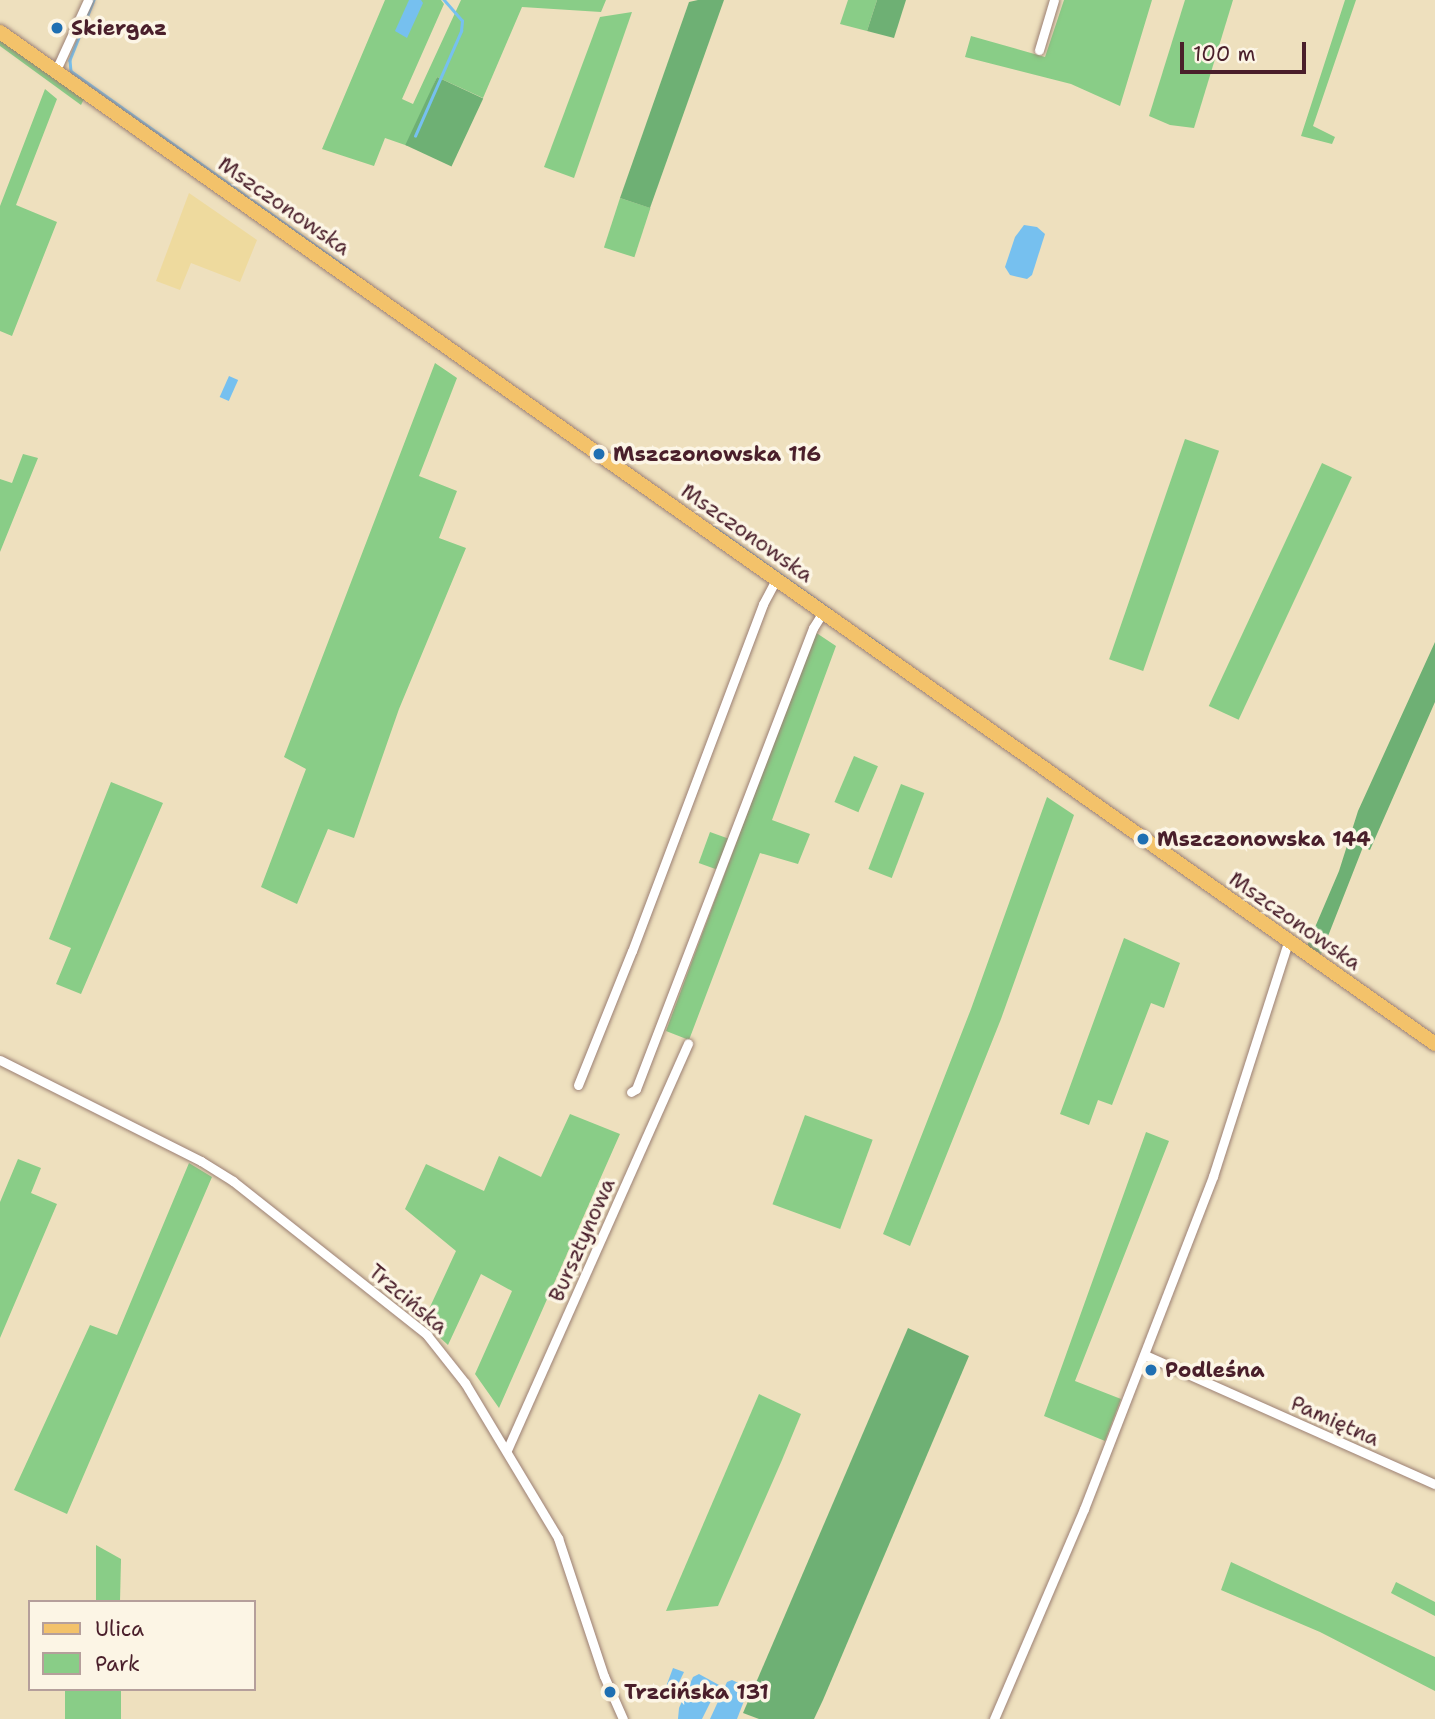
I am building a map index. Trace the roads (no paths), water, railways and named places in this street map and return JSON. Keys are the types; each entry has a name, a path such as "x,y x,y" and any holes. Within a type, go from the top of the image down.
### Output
{"main road":[{"name":"Mszczonowska","path":"0,32 1435,1044"}],"street":[{"path":"56,70 88,0"},
{"path":"1038,50 1054,0"},
{"path":"578,1085 632,951 763,604 776,580"},
{"path":"631,1091 636,1089 813,628 823,612"},
{"path":"994,1719 1084,1509 1213,1176 1288,942"},
{"name":"Bursztynowa","path":"507,1450 688,1044"},
{"name":"Trzcińska","path":"0,1060 201,1161 233,1181 427,1335 466,1383 558,1538 604,1676 623,1719"},
{"name":"Pamiętna","path":"1145,1355 1435,1484"}],"water":[{"path":"409,0 421,0 423,3 407,38 395,31"},
{"path":"1024,225 1037,227 1045,234 1032,275 1027,279 1010,275 1005,267 1015,237"},
{"path":"229,376 238,380 229,401 220,397"},
{"path":"673,1668 684,1672 671,1699 664,1692"},
{"path":"699,1674 719,1685 702,1719 678,1719 679,1708 693,1677"},
{"path":"732,1680 749,1688 737,1719 710,1719 727,1682"}],"waterway":[{"path":"94,0 70,60 71,71 354,273"},
{"path":"415,136 461,31 462,21 444,0"},
{"path":"714,527 831,610"},
{"path":"865,634 891,652"}],"place":[{"name":"Skiergaz","path":"57,28"},
{"name":"Mszczonowska 116","path":"599,454"},
{"name":"Mszczonowska 144","path":"1143,839"},
{"name":"Podleśna","path":"1151,1370"},
{"name":"Trzcińska 131","path":"610,1692"}]}
